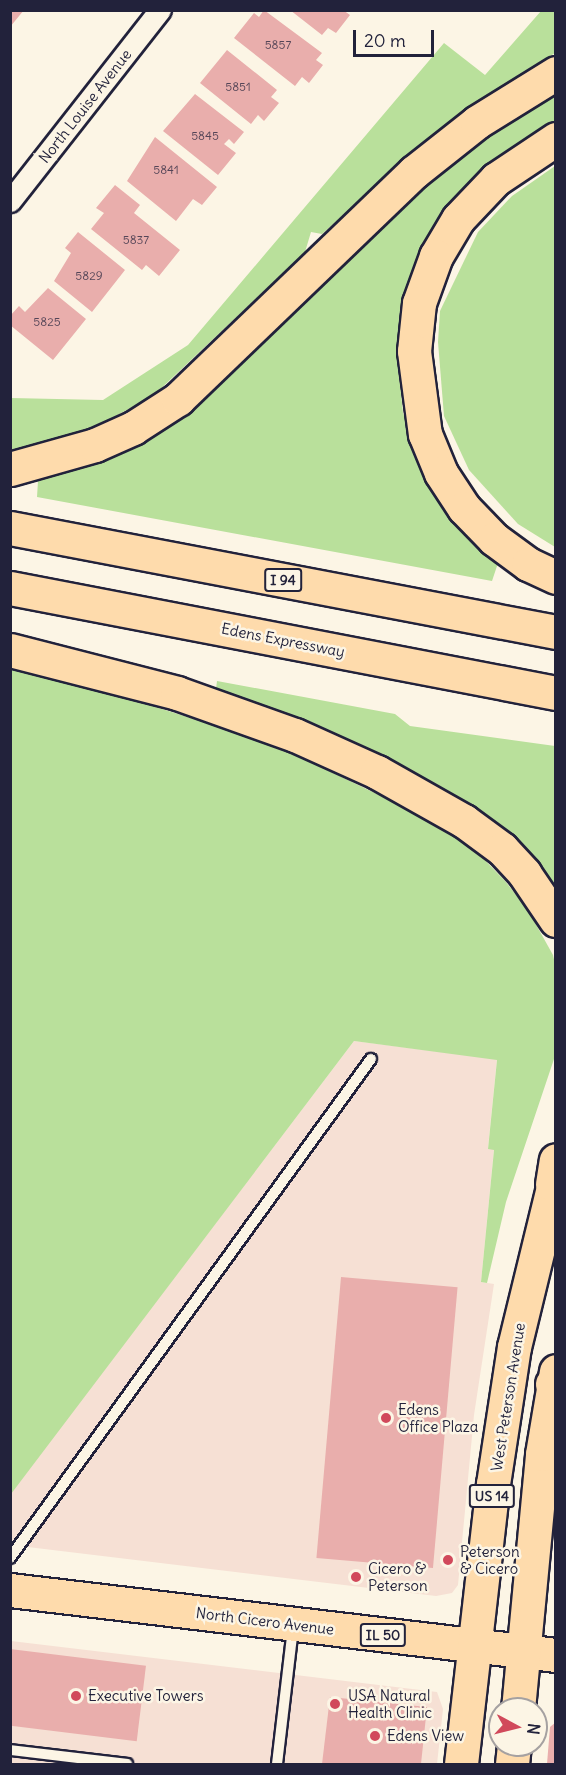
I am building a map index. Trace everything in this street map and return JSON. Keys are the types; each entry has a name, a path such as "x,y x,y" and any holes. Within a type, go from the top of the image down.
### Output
{"main road":[{"path":"10,469 95,445 133,428 178,399 414,172 477,122 555,73"},
{"path":"555,138 496,178 458,219 436,256 419,303 414,351 425,434 441,473 464,508 494,539 528,564 555,577"},
{"name":"I 94","path":"10,528 555,632"},
{"name":"Edens Expressway","path":"10,588 555,693"},
{"path":"10,650 177,693 295,735 377,772 464,821 502,849 524,873 555,920"},
{"name":"West Peterson Avenue","path":"461,1764 474,1646 514,1347 554,1173"},
{"name":"US 14","path":"523,1697 540,1654 542,1454 554,1378"},
{"name":"North Cicero Avenue","path":"10,1590 540,1654"}],"street":[{"name":"North Louise Avenue","path":"10,201 160,10"}],"lane":[{"path":"10,1558 371,1059"},
{"path":"277,1764 293,1624"},
{"path":"10,1750 126,1764"}],"shaded area":[{"path":"354,1041 497,1059 488,1148 494,1149 481,1282 494,1284 474,1415 458,1585 452,1593 436,1596 11,1545 10,1494"},
{"path":"11,1641 437,1692 443,1709 437,1764 11,1764"}],"green space":[{"path":"541,11 555,11 555,53 453,119 322,234 311,232 305,252 153,396 76,437 11,451 11,398 103,400 188,345 444,43 485,75"},
{"path":"555,91 555,121 479,172 436,226 413,272 401,317 398,363 403,413 438,500 462,530 498,563 492,581 37,497 38,481 99,459 435,174"},
{"path":"555,166 555,547 518,524 469,470 444,416 438,342 440,311 478,232 512,196"},
{"path":"10,668 111,693 229,730 302,758 433,821 478,853 506,882 529,912 553,955 556,968 554,1059 506,1202 487,1283 481,1282 494,1150 488,1149 497,1060 354,1041 11,1494"},
{"path":"217,681 395,714 410,726 555,746 555,886 516,837 477,808 388,758 216,689"}],"building":[{"path":"10,10 24,10 10,27"},
{"path":"264,10 322,53 316,60 323,65 309,83 302,77 295,86 234,38 254,13 259,17"},
{"path":"290,10 343,10 350,15 336,33 328,28 322,35"},
{"path":"227,50 277,90 271,97 279,103 264,121 258,115 251,124 200,83"},
{"path":"195,94 244,132 234,144 229,139 224,144 236,153 218,175 163,131"},
{"path":"155,137 217,187 202,205 193,199 176,221 127,181"},
{"path":"115,185 140,205 134,213 180,250 159,276 146,265 142,270 91,229 104,213 96,208"},
{"path":"78,232 125,270 92,312 54,281 71,253 65,248"},
{"path":"48,288 86,319 53,360 10,325 10,316 19,306 25,312"},
{"name":"Edens Office Plaza","path":"341,1277 458,1287 433,1568 316,1558"},
{"name":"Executive Towers","path":"10,1649 146,1666 137,1741 10,1726"},
{"name":"Edens View","path":"330,1697 427,1707 421,1764 322,1764"},
{"path":"556,1722 556,1764 547,1764 550,1727"}],"place":[{"name":"Edens Office Plaza","path":"386,1418"},
{"name":"Peterson & Cicero","path":"448,1560"},
{"name":"Cicero & Peterson","path":"356,1577"},
{"name":"Executive Towers","path":"76,1696"},
{"name":"USA Natural Health Clinic","path":"335,1704"},
{"name":"Edens View","path":"375,1736"}]}
